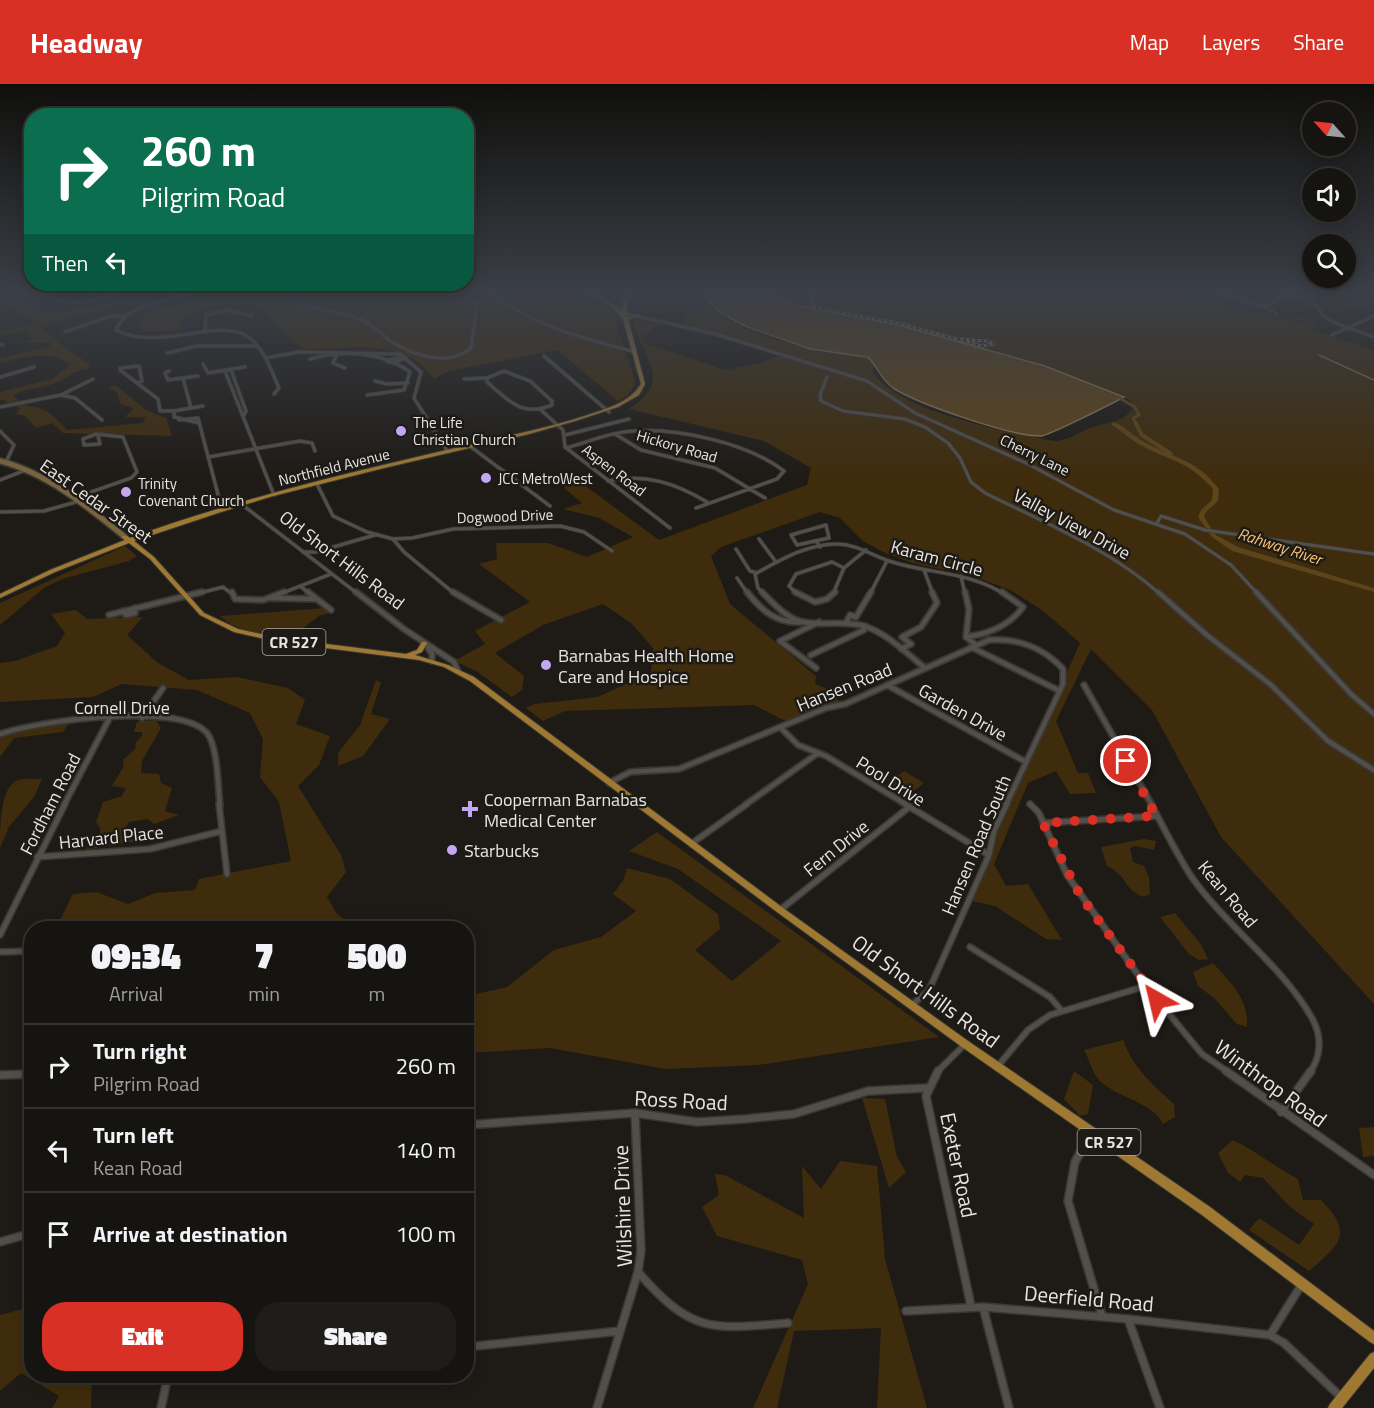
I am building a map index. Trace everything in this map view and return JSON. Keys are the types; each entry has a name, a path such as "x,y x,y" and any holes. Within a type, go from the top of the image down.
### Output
{"main road":[{"name":"Northfield Avenue","path":"608,411 632,398 642,388 644,379 636,354"},
{"name":"Northfield Avenue","path":"240,503 608,411 634,400 648,386 648,378 640,354"},
{"name":"East Cedar Street","path":"3,461 26,470 127,538 152,558 202,614 245,633 407,655 432,661"},
{"path":"0,592 127,538 221,506 240,503"},
{"path":"127,538 240,503"},
{"path":"196,517 221,506"},
{"path":"0,597 11,588"},
{"path":"407,655 420,651 424,643"},
{"name":"Old Short Hills Road","path":"432,661 472,679 780,910 965,1044 1093,1131 1374,1338"},
{"path":"1338,1403 1374,1358"}],"street":[{"path":"262,354 279,388 274,394"},
{"path":"265,358 289,354"},
{"path":"392,354 404,357 421,372 414,398 448,452"},
{"path":"420,354 444,358 464,354"},
{"name":"Cherry Lane","path":"779,354 867,381 915,413 1028,464 1114,510 1157,523 1199,541 1232,565 1352,695 1374,714"},
{"path":"310,359 370,355 397,361 410,372 406,387 399,392 367,395"},
{"path":"336,356 333,363 345,368"},
{"path":"544,356 608,411"},
{"path":"392,359 404,357"},
{"path":"397,361 404,357"},
{"path":"203,364 207,373 245,368"},
{"path":"138,383 142,381 138,366 120,368 120,370 158,399 160,411 203,406"},
{"path":"0,376 34,367"},
{"path":"231,370 246,411 244,415"},
{"path":"169,371 165,374 167,380 198,376"},
{"path":"225,371 274,495"},
{"path":"464,379 487,378 499,372 520,374 552,401 552,405 541,410 518,408 487,382 487,378"},
{"name":"Valley View Drive","path":"827,377 820,395 821,401 843,411 906,419 925,427 948,444 960,458 971,482 985,493 1104,553 1138,574 1208,636 1270,684 1328,741 1374,770"},
{"path":"183,378 191,408"},
{"path":"0,407 62,395 93,379"},
{"path":"375,381 408,383"},
{"path":"62,395 75,398 102,420"},
{"name":"Aspen Road","path":"541,410 557,424 565,435 563,443 566,448 670,528"},
{"path":"174,411 174,417 179,420 199,423 221,506"},
{"path":"565,435 629,419"},
{"path":"0,431 14,445 12,454 3,461"},
{"path":"566,448 615,434 658,431 741,448 784,471 780,478 696,507"},
{"name":"Hickory Road","path":"615,434 641,450 715,468 765,498"},
{"path":"0,512 44,511 131,478 137,472 123,437 98,436 83,437 84,445 100,444 98,436"},
{"path":"208,457 300,441 312,443 315,451"},
{"path":"471,447 485,455 550,506"},
{"path":"0,480 26,470"},
{"path":"608,481 627,476 642,477 684,488 708,502"},
{"path":"317,484 333,516 375,535 393,539 404,552 459,597 501,620"},
{"name":"Old Short Hills Road","path":"240,503 330,574 424,643 454,662 458,671"},
{"path":"1157,523 1161,516 1205,530 1374,554"},
{"path":"826,525 829,538 816,541 797,545 791,535 826,525"},
{"name":"Dogwood Drive","path":"393,539 412,538 453,529 560,526 584,532 612,552"},
{"path":"303,552 316,552 375,535"},
{"path":"759,539 776,562"},
{"path":"816,541 820,547"},
{"name":"Karam Circle","path":"757,573 776,562 820,547 838,544 866,550 887,561 977,580 1023,607 1017,617 978,635 966,637"},
{"path":"736,549 750,571 757,573 758,588 778,608 802,622"},
{"path":"844,568 832,562 796,574 789,586 796,594 809,602 820,602 833,594 844,568 866,550"},
{"path":"846,623 850,615 859,614 871,598 878,570 887,561"},
{"path":"901,650 911,644 902,637 921,627 937,603 923,573 924,570"},
{"path":"269,598 330,574"},
{"path":"961,576 969,609 966,637 974,646 1060,691"},
{"path":"737,578 753,602 779,622 789,625 819,622 866,626 880,633 925,668"},
{"path":"300,586 331,610"},
{"path":"109,615 123,611 126,615 130,615 135,613 135,608 223,587 228,588 233,598 238,600 317,599"},
{"path":"816,668 780,641 815,626 819,622"},
{"path":"811,655 864,630 866,626"},
{"name":"Hansen Road","path":"609,783 630,772 679,769 887,685 989,640 1006,640 1042,651 1057,662 1064,672 1060,691"},
{"name":"Old Short Hills Road","path":"424,643 432,654 432,661"},
{"name":"Garden Drive","path":"887,685 1026,762"},
{"name":"Kean Road","path":"1084,685 1192,877 1294,993 1314,1021 1320,1044 1315,1065 1281,1112"},
{"path":"142,718 163,688"},
{"name":"Hansen Road South","path":"912,1005 928,990 989,855 994,831 1060,691"},
{"name":"Cornell Drive","path":"0,734 34,723 142,718 191,723 210,736 213,743 227,874"},
{"name":"Fordham Road","path":"0,935 37,857 109,719"},
{"name":"Pool Drive","path":"781,728 798,745 818,753 989,855"},
{"path":"691,844 818,753"},
{"name":"Winthrop Road","path":"1030,804 1043,823 1080,895 1146,986 1202,1054 1281,1112 1374,1175"},
{"name":"Fern Drive","path":"780,910 908,808"},
{"path":"1043,823 1156,816"},
{"name":"Harvard Place","path":"37,857 150,849 222,831"},
{"path":"970,947 1050,997 1061,1010"},
{"path":"0,952 24,951"},
{"path":"998,1066 1034,1026 1061,1010 1146,986"},
{"path":"926,1088 965,1044"},
{"path":"0,1075 24,1074"},
{"name":"Ross Road","path":"474,1124 635,1113 697,1122 745,1119 794,1114 868,1090 926,1088"},
{"name":"Exeter Road","path":"926,1088 926,1101 971,1306"},
{"name":"Wilshire Drive","path":"635,1113 641,1251 638,1272 668,1305 687,1320 709,1327 730,1328 788,1323"},
{"path":"1093,1131 1074,1162 1068,1201 1102,1316"},
{"path":"0,1242 24,1235"},
{"path":"597,1408 638,1272"},
{"path":"1270,1335 1302,1283"},
{"path":"983,1306 1009,1408"},
{"name":"Deerfield Road","path":"906,1311 983,1306 1128,1318 1270,1335 1284,1343 1338,1403"},
{"path":"1128,1318 1160,1408"},
{"path":"474,1346 620,1331"},
{"path":"160,1408 166,1383"}],"shaded area":[{"path":"18,354 74,354 90,364 88,369 53,384 14,395 25,405 48,412 67,430 143,423 146,417 125,417 134,408 120,404 117,392 108,388 115,385 146,410 166,418 172,436 63,433 52,423 36,428 25,416 16,414 20,408 0,399 0,392 52,379 70,365 54,357 45,356 0,363 0,358"},
{"path":"401,354 538,354 449,371 434,379 422,365"},
{"path":"562,354 626,354 636,384 628,395 618,401"},
{"path":"646,354 676,354 725,370 760,363 781,355 789,360 795,357 784,354 864,356 869,358 875,368 871,369 883,383 921,406 969,422 1051,441 1062,440 1116,421 1125,417 1132,409 1130,401 1124,397 1045,366 1001,354 1374,354 1374,1004 1221,837 1152,710 1091,649 1056,721 1078,773 1088,773 1096,793 1070,794 1056,771 1028,783 994,864 1006,886 1028,884 1062,940 1046,939 995,906 967,900 1080,643 1042,610 1010,590 973,576 912,563 883,552 863,541 840,518 820,512 721,547 711,556 730,604 816,676 815,684 831,690 842,705 791,724 754,705 565,711 543,721 526,708 534,704 598,697 651,672 653,648 631,623 603,604 543,625 495,653 524,676 522,690 512,697 476,671 454,661 485,644 475,631 530,602 479,564 497,559 496,543 548,543 587,557 633,537 599,518 563,509 582,503 564,488 572,476 659,540 807,485 811,468 764,441 629,409 642,399 653,381"},
{"path":"844,354 1001,354 1045,366 1124,397 1046,435 1028,435 966,418 905,395 888,384 867,357"},
{"path":"125,546 137,556 129,561 62,579 44,588 0,625 0,603"},
{"path":"324,608 330,613 319,616 302,629 302,632 309,635 312,633 328,641 257,633 231,624 220,616"},
{"path":"76,610 87,619 143,617 127,635 158,663 189,680 237,677 288,688 305,700 296,724 330,736 319,765 298,786 341,855 346,872 327,897 337,914 346,921 60,921 73,894 96,892 128,904 155,893 195,890 199,879 291,861 279,802 260,777 263,739 250,713 197,690 122,684 93,697 0,702 0,663 15,661 57,646 65,633 51,614"},
{"path":"376,680 381,683 371,714 390,719 363,756 338,766 338,753 360,725"},
{"path":"156,720 161,728 142,761 141,773 159,774 161,783 172,788 165,811 179,815 154,824 148,819 129,822 120,836 146,833 143,840 85,850 100,835 100,828 96,822 103,802 122,796 126,788 112,786 124,766 123,760 135,749 136,742 142,736 142,732 134,732 137,722"},
{"path":"36,724 68,724 63,732 14,738 0,757 0,736"},
{"path":"904,771 924,783 905,798 886,785"},
{"path":"42,779 34,797 9,827 0,848 2,808 8,790 18,780"},
{"path":"657,832 939,1037 758,1065 666,1069 550,1048 474,1053 474,994 507,987 554,950 601,937 636,911 613,894 624,879 627,868 670,879 718,914 720,929 695,950 732,981 781,941 678,869 629,851"},
{"path":"1144,839 1156,841 1154,850 1135,846 1130,848 1133,862 1144,866 1149,877 1150,894 1144,897 1132,890 1119,874 1107,866 1101,847"},
{"path":"1175,913 1200,943 1208,959 1199,960 1189,954 1160,917"},
{"path":"1213,963 1242,1000 1247,1017 1247,1027 1237,1024 1214,998 1198,986 1193,972"},
{"path":"1123,1040 1138,1068 1174,1104 1175,1117 1163,1124 1151,1110 1107,1086 1094,1073 1084,1050"},
{"path":"1074,1071 1093,1085 1088,1114 1080,1116 1064,1099"},
{"path":"862,1098 885,1099 897,1157 906,1172 889,1188"},
{"path":"1374,1127 1374,1156 1363,1157 1359,1128"},
{"path":"1233,1140 1298,1179 1303,1200 1321,1200 1338,1222 1340,1231 1335,1246 1309,1271 1249,1230 1259,1218 1299,1245 1314,1224 1290,1207 1263,1178 1245,1175 1240,1182 1228,1173 1218,1153"},
{"path":"840,1161 877,1166 885,1259 927,1408 877,1408 881,1328 794,1331 777,1408 753,1408 808,1284 802,1260 717,1236 702,1207 719,1195 715,1174 725,1175 804,1218 802,1166 821,1189"},
{"path":"24,1309 24,1375 21,1373 0,1391 0,1315"},
{"path":"38,1383 92,1383 91,1408 52,1408 59,1396"}],"waterway":[{"path":"1319,355 1374,380"},
{"path":"1121,399 1135,407 1139,415 1133,418 1138,426"},
{"name":"Rahway River","path":"1114,424 1145,445 1191,465 1216,489 1215,501 1203,511 1201,517 1214,536 1235,549 1374,590"},
{"path":"1136,424 1142,435 1171,454"}],"place":[{"name":"The Life Christian Church","path":"401,431"},
{"name":"JCC MetroWest","path":"486,478"},
{"name":"Trinity Covenant Church","path":"126,492"},
{"name":"Barnabas Health Home Care and Hospice","path":"546,665"},
{"name":"Cooperman Barnabas Medical Center","path":"470,809"},
{"name":"Starbucks","path":"452,850"}],"route":[{"path":"1126,761 1156,816 1043,823 1067,875 1157,1000"}]}
